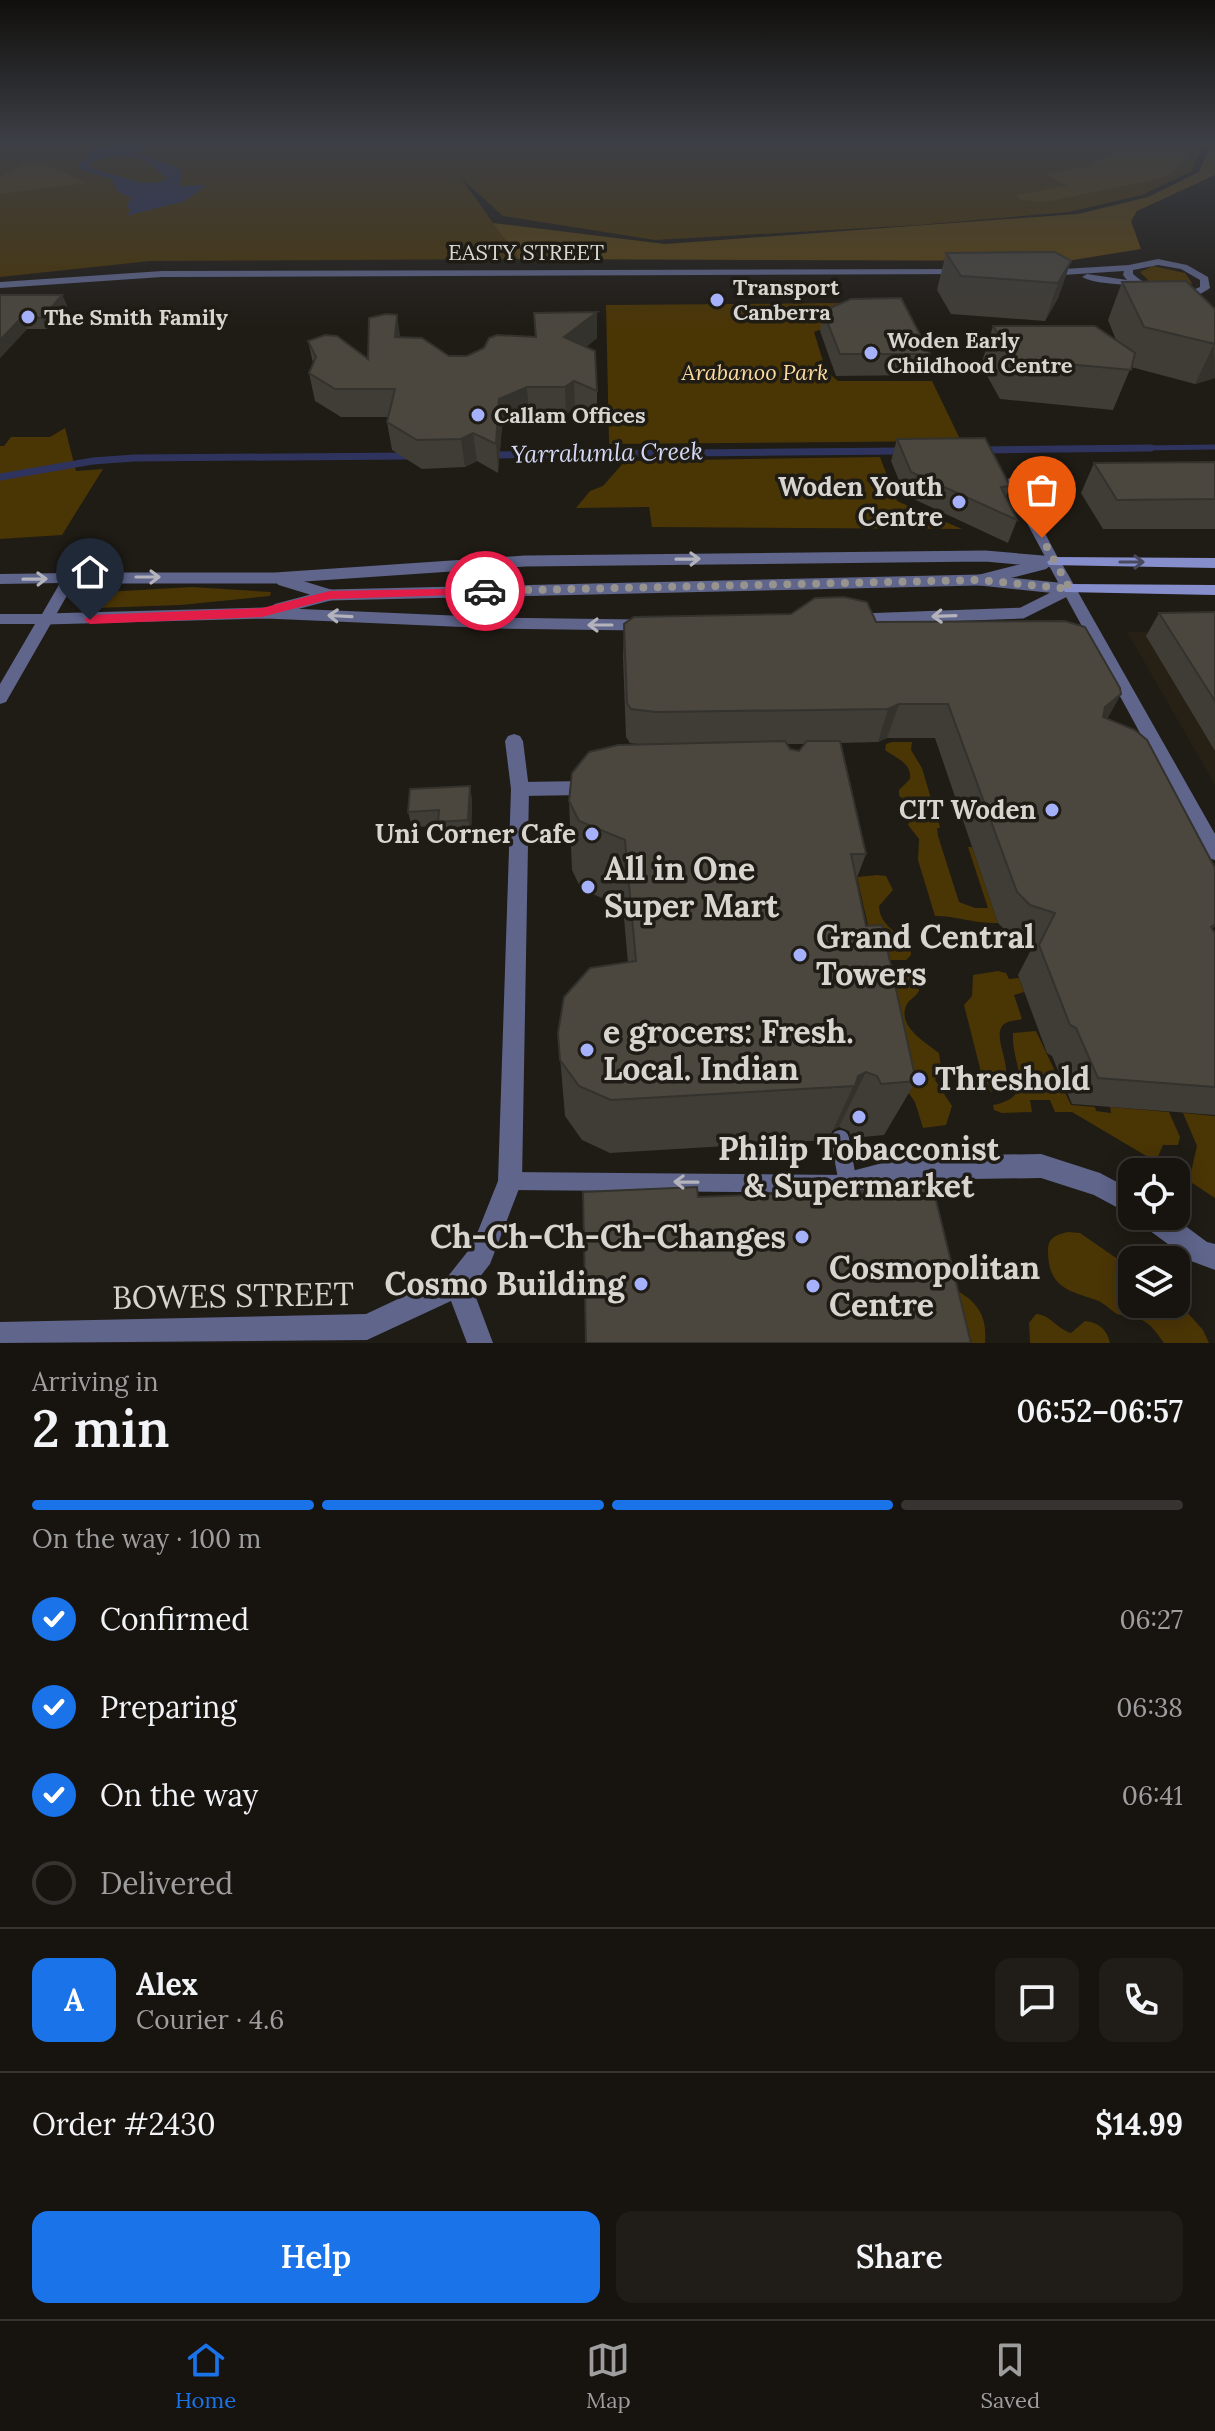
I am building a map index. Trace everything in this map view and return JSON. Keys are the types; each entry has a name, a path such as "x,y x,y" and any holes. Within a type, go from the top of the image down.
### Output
{"street":[{"path":"1040,273 1129,268 1145,262 1215,268"},
{"path":"1184,267 1200,275 1207,285 1207,305"},
{"path":"1129,268 1128,275 1138,284"},
{"name":"EASTY STREET","path":"0,285 162,274 975,272"},
{"path":"1053,273 1138,284 1182,294 1207,285"},
{"path":"1159,291 1181,305"},
{"path":"1054,562 1215,563"},
{"path":"1054,562 1150,745 1215,852"},
{"path":"0,579 70,578"},
{"path":"0,698 70,578"},
{"path":"1070,589 1215,590"},
{"path":"0,619 46,619"},
{"path":"480,1343 458,1284 481,1255 510,1181 520,789 514,741"},
{"path":"848,1184 909,1168 1041,1166 1100,1185 1118,1196"},
{"path":"1170,1230 1200,1252 1215,1257"},
{"name":"BOWES STREET","path":"0,1335 367,1327 458,1284"}],"lane":[{"path":"1052,482 1012,483 1054,562"},
{"path":"70,578 275,578 525,561 985,556 1054,562"},
{"path":"980,580 1054,562"},
{"path":"275,578 330,595"},
{"path":"262,613 330,595 980,580 1070,589"},
{"path":"849,620 1022,613 1070,589"},
{"path":"46,619 110,620 262,613 533,625 646,625"},
{"path":"520,789 607,787"},
{"path":"510,1181 848,1184 840,1139"}],"shaded area":[{"path":"1121,204 1153,204 1137,211 1131,221 1141,249 1067,261 519,259 493,223 665,244 1078,214"},
{"path":"1215,631 1215,785 1127,632"}],"green space":[{"path":"0,204 479,204 519,259 150,261 0,277"},
{"path":"489,204 1105,204 1069,212 918,225 655,240 503,216"},
{"path":"1153,266 1185,273 1192,283 1150,282 1140,272"},
{"name":"Arabanoo Park","path":"843,303 848,319 814,332 826,371 838,381 932,381 961,441 609,444 606,305"},
{"path":"65,428 76,471 103,469 62,535 0,539 0,446 4,446 11,437 50,437"},
{"path":"880,457 897,501 962,529 652,527 649,507 576,508 590,491 603,486 625,461"},
{"path":"192,587 271,592 270,596 181,605 96,608 105,592"},
{"path":"912,742 911,750 922,768 932,802 909,802 899,796 899,790 910,779 910,773 902,762 885,750 886,744"},
{"path":"937,814 938,836 959,902 975,908 988,908 968,847 972,847 998,923 935,916 918,860 919,839 908,825 911,817"},
{"path":"886,876 893,890 879,906 880,913 886,924 911,946 911,955 906,960 890,960 869,930 857,877"},
{"path":"998,971 1006,973 1009,979 1019,978 1024,992 1014,995 1022,1019 1005,1023 1000,1031 1006,1082 1002,1090 991,1092 982,1076 964,1005 972,996 973,975"},
{"path":"879,973 910,973 918,982 919,991 906,1006 906,1021 914,1033 939,1053 941,1067 935,1080 952,1106 946,1125 923,1128 915,1102 906,1089"},
{"path":"1036,1031 1071,1105 1095,1107 1096,1111 1111,1113 1110,1107 1169,1112 1180,1137 1178,1145 1163,1145 1157,1158 1150,1158 1072,1112 1055,1112 1050,1100 1030,1100 1032,1112 1002,1113 994,1110 993,1105 1007,1101 1019,1087 1013,1033"},
{"path":"1183,1113 1215,1116 1215,1198 1190,1182 1197,1146"},
{"path":"1080,1233 1118,1259 1118,1314 1099,1301 1069,1290 1056,1280 1049,1263 1048,1246 1060,1234"},
{"path":"956,1290 971,1300 980,1312 985,1326 985,1343 939,1343"},
{"path":"1036,1314 1071,1333 1085,1321 1094,1323 1104,1330 1110,1343 1030,1343 1029,1323"},
{"path":"1190,1316 1203,1330 1209,1343 1164,1343 1142,1320 1134,1318 1190,1318"}],"water":[{"path":"128,204 174,204 126,216 131,210 127,207"}],"building":[{"path":"1055,252 1071,261 1058,283 961,276 946,253"},
{"path":"1186,281 1215,309 1215,344 1144,327 1122,282"},
{"path":"0,295 62,295 42,318 22,317 0,340"},
{"path":"901,298 930,354 840,354 823,311 851,299"},
{"path":"597,312 564,337 595,351 597,391 574,381 565,387 527,387 499,399 496,444 473,433 461,439 417,440 387,422 395,389 335,389 309,373 316,357 308,341 325,335 337,336 368,359 369,318 386,314 397,315 395,337 422,338 449,356 467,356 484,348 489,338 497,335 536,337 534,313"},
{"path":"993,326 1095,326 1135,353 1131,370 1014,359"},
{"path":"985,438 1010,486 1001,487 1017,520 911,472 897,439"},
{"path":"1215,462 1215,499 1117,500 1094,463"},
{"path":"844,597 867,602 876,622 1065,621 1085,627 1120,688 1121,694 1105,707 1103,717 1135,730 1147,740 1215,868 1215,924 1211,927 1215,933 1215,1087 1098,1078 1076,1028 1070,1025 1039,945 1055,913 1030,905 1017,892 948,704 899,704 888,709 656,712 631,709 627,703 624,624 634,617 791,614 815,598"},
{"path":"1215,612 1215,701 1159,613"},
{"path":"785,741 790,749 799,751 807,741 840,741 866,854 851,854 866,926 882,925 916,1081 881,1084 877,1076 866,1072 858,1076 855,1086 611,1100 579,1086 560,1060 558,1033 564,997 590,968 636,961 625,840 579,821 569,801 572,773 589,752 618,745"},
{"path":"470,786 468,820 438,822 439,810 408,812 410,789"},
{"path":"697,1187 698,1197 933,1188 971,1343 586,1343 583,1192"}],"waterway":[{"name":"Yarralumla Creek","path":"1084,449 1215,447"},
{"name":"Yarralumla Creek","path":"1084,449 1151,448"},
{"name":"Yarralumla Creek","path":"984,450 1084,449"},
{"name":"Yarralumla Creek","path":"997,450 1084,449"},
{"name":"Yarralumla Creek","path":"492,455 902,451"},
{"name":"Yarralumla Creek","path":"0,477 93,461 134,458 410,456"}],"way so far":[{"path":"485,591 980,580 1070,589 1042,538"}],"place":[{"name":"Transport Canberra","path":"717,300"},
{"name":"The Smith Family","path":"28,317"},
{"name":"Woden Early Childhood Centre","path":"871,353"},
{"name":"Callam Offices","path":"478,415"},
{"name":"Woden Youth Centre","path":"959,502"},
{"name":"CIT Woden","path":"1052,810"},
{"name":"Uni Corner Cafe","path":"592,834"},
{"name":"All in One Super Mart","path":"588,887"},
{"name":"Grand Central Towers","path":"800,955"},
{"name":"e grocers: Fresh. Local. Indian","path":"587,1050"},
{"name":"Threshold","path":"919,1079"},
{"name":"Philip Tobacconist & Supermarket","path":"859,1117"},
{"name":"Ch-Ch-Ch-Ch-Changes","path":"802,1237"},
{"name":"Cosmo Building","path":"641,1284"},
{"name":"Cosmopolitan Centre","path":"813,1286"}],"route":[{"path":"90,620 262,613 330,595 485,591"}]}
